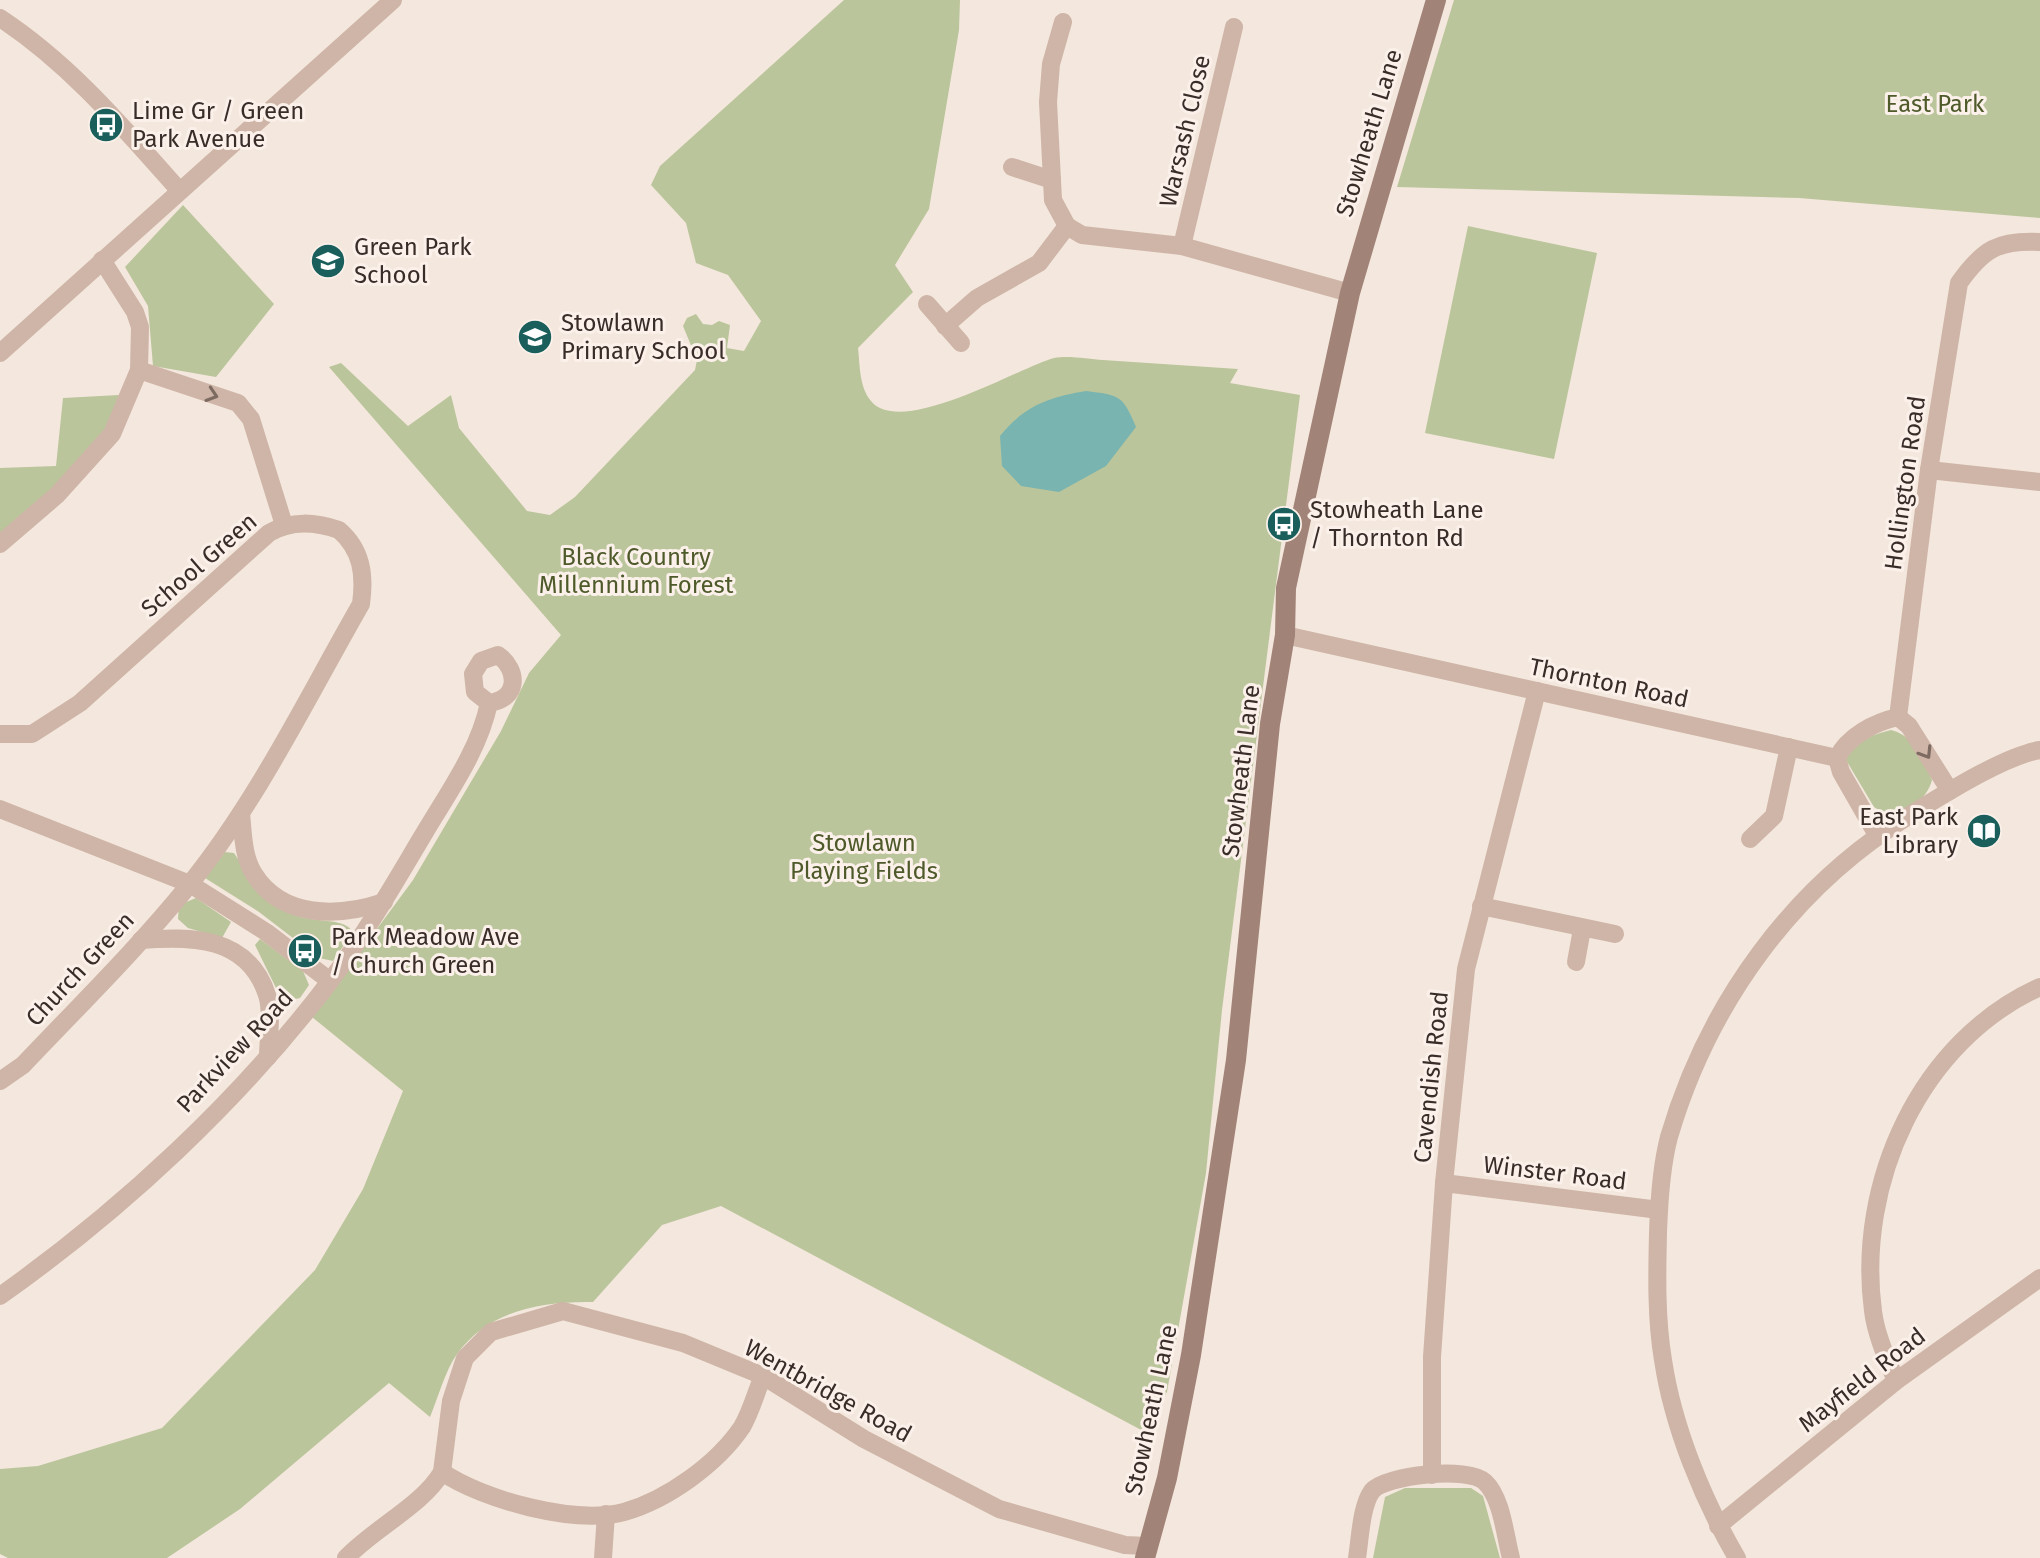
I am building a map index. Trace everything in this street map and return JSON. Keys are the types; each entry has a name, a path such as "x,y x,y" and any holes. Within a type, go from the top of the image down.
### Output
{"street":[{"path":"0,353 178,189 393,0"},
{"name":"Stowheath Lane","path":"1146,1552 1167,1478 1191,1355 1236,1060 1270,724 1285,635 1286,588 1350,293 1436,0"},
{"path":"0,18 41,45 109,111 178,189"},
{"path":"1063,22 1051,64 1048,102 1053,200 1067,226 1082,235 1182,246 1350,293"},
{"name":"Warsash Close","path":"1182,246 1234,27"},
{"path":"1012,167 1052,180"},
{"path":"945,326 977,298 1039,263 1067,226"},
{"name":"Hollington Road","path":"1898,717 1929,470 1959,283 1975,260 2000,243 2040,242"},
{"path":"0,544 57,495 112,434 139,370 140,327 135,312 102,260"},
{"path":"927,304 961,343"},
{"path":"139,370 238,403 245,409 251,419 284,525"},
{"path":"1929,470 2040,482"},
{"name":"School Green","path":"0,734 32,734 80,703 269,533 284,525 302,523 339,530 357,552 364,583 361,604 241,813 190,884"},
{"name":"Thornton Road","path":"1285,635 1837,758"},
{"name":"Cavendish Road","path":"1432,1475 1432,1357 1444,1183 1466,969 1537,691"},
{"name":"Parkview Road","path":"0,1296 41,1267 158,1167 268,1057 330,981 384,902 477,744 489,703"},
{"path":"1877,835 1841,772 1837,758 1843,746 1883,721 1898,717 1909,726 1950,791"},
{"path":"1750,839 1774,816 1789,747"},
{"path":"1737,1558 1718,1526 1683,1436 1663,1361 1657,1293 1659,1210 1669,1139 1695,1065 1739,979 1807,897 1877,835 1950,791 2040,750"},
{"path":"0,809 190,884 266,932 330,981"},
{"path":"241,813 246,855 254,875 279,902 333,912 356,911 384,902"},
{"name":"Church Green","path":"0,1081 23,1065 190,884"},
{"path":"1481,906 1615,934"},
{"path":"1576,962 1582,929"},
{"path":"141,940 200,937 231,950 255,973 268,996 268,1057"},
{"path":"1896,1381 1873,1312 1872,1279 1879,1198 1900,1131 1927,1080 1948,1053 1979,1024 2040,987"},
{"name":"Winster Road","path":"1444,1183 1659,1210"},
{"name":"Mayfield Road","path":"1718,1526 1896,1381 2040,1278"},
{"name":"Wentbridge Road","path":"442,1472 451,1401 465,1358 491,1332 563,1311 683,1343 763,1376 864,1439 999,1509 1146,1552"},
{"path":"346,1558 367,1536 434,1486 442,1472 461,1485 524,1507 606,1514 625,1511 684,1482 711,1460 742,1426 763,1376"},
{"path":"1357,1558 1369,1495 1381,1482 1432,1475 1471,1476 1484,1481 1495,1498 1511,1558"},
{"path":"603,1558 606,1514"}],"green space":[{"name":"Stowlawn Playing Fields","path":"844,0 960,0 959,30 929,209 895,265 913,292 858,348 862,383 871,401 886,410 907,411 933,406 1037,364 1066,357 1238,369 1230,383 1300,395 1222,1010 1206,1173 1167,1392 1145,1432 721,1206 662,1225 593,1302 536,1306 485,1327 457,1354 430,1417 389,1383 240,1509 167,1558 8,1558 0,1554 0,1469 38,1466 162,1428 315,1270 363,1189 403,1091 312,1017 413,880 501,731 529,673 561,635 329,367 341,363 408,426 451,395 459,428 527,511 550,515 575,497 695,370 697,360 683,326 687,318 696,314 703,324 712,325 719,321 730,325 727,348 744,351 761,321 728,275 696,263 686,223 651,185 660,166"},
{"name":"East Park","path":"1454,0 2040,0 2040,218 1799,198 1397,187"},
{"path":"183,205 274,304 216,377 153,366 148,306 125,267"},
{"path":"1468,226 1597,253 1554,459 1425,433"},
{"path":"119,395 106,429 48,496 0,534 0,468 56,466 63,398"},
{"path":"1891,730 1912,743 1932,780 1921,799 1888,816 1874,807 1846,760 1864,740"},
{"path":"225,852 234,853 266,894 290,913 342,924 353,932 333,961 319,958 259,912 205,878"},
{"path":"196,898 231,922 222,938 188,928 178,919 179,905"},
{"path":"260,939 303,971 309,985 300,998 291,1000 278,992 255,945"},
{"path":"1405,1488 1471,1488 1483,1496 1500,1558 1373,1558 1385,1497"}],"water":[{"path":"1086,391 1118,398 1136,427 1106,466 1059,492 1021,486 1002,466 1000,436 1018,417 1038,404"}],"place":[{"name":"Lime Gr / Green Park Avenue","path":"106,125"},
{"name":"Green Park School","path":"328,261"},
{"name":"Stowlawn Primary School","path":"535,337"},
{"name":"Stowheath Lane / Thornton Rd","path":"1284,524"},
{"name":"East Park Library","path":"1984,831"},
{"name":"Park Meadow Ave / Church Green","path":"305,951"}],"park label":[{"name":"Black Country Millennium Forest","path":"636,571"}]}
